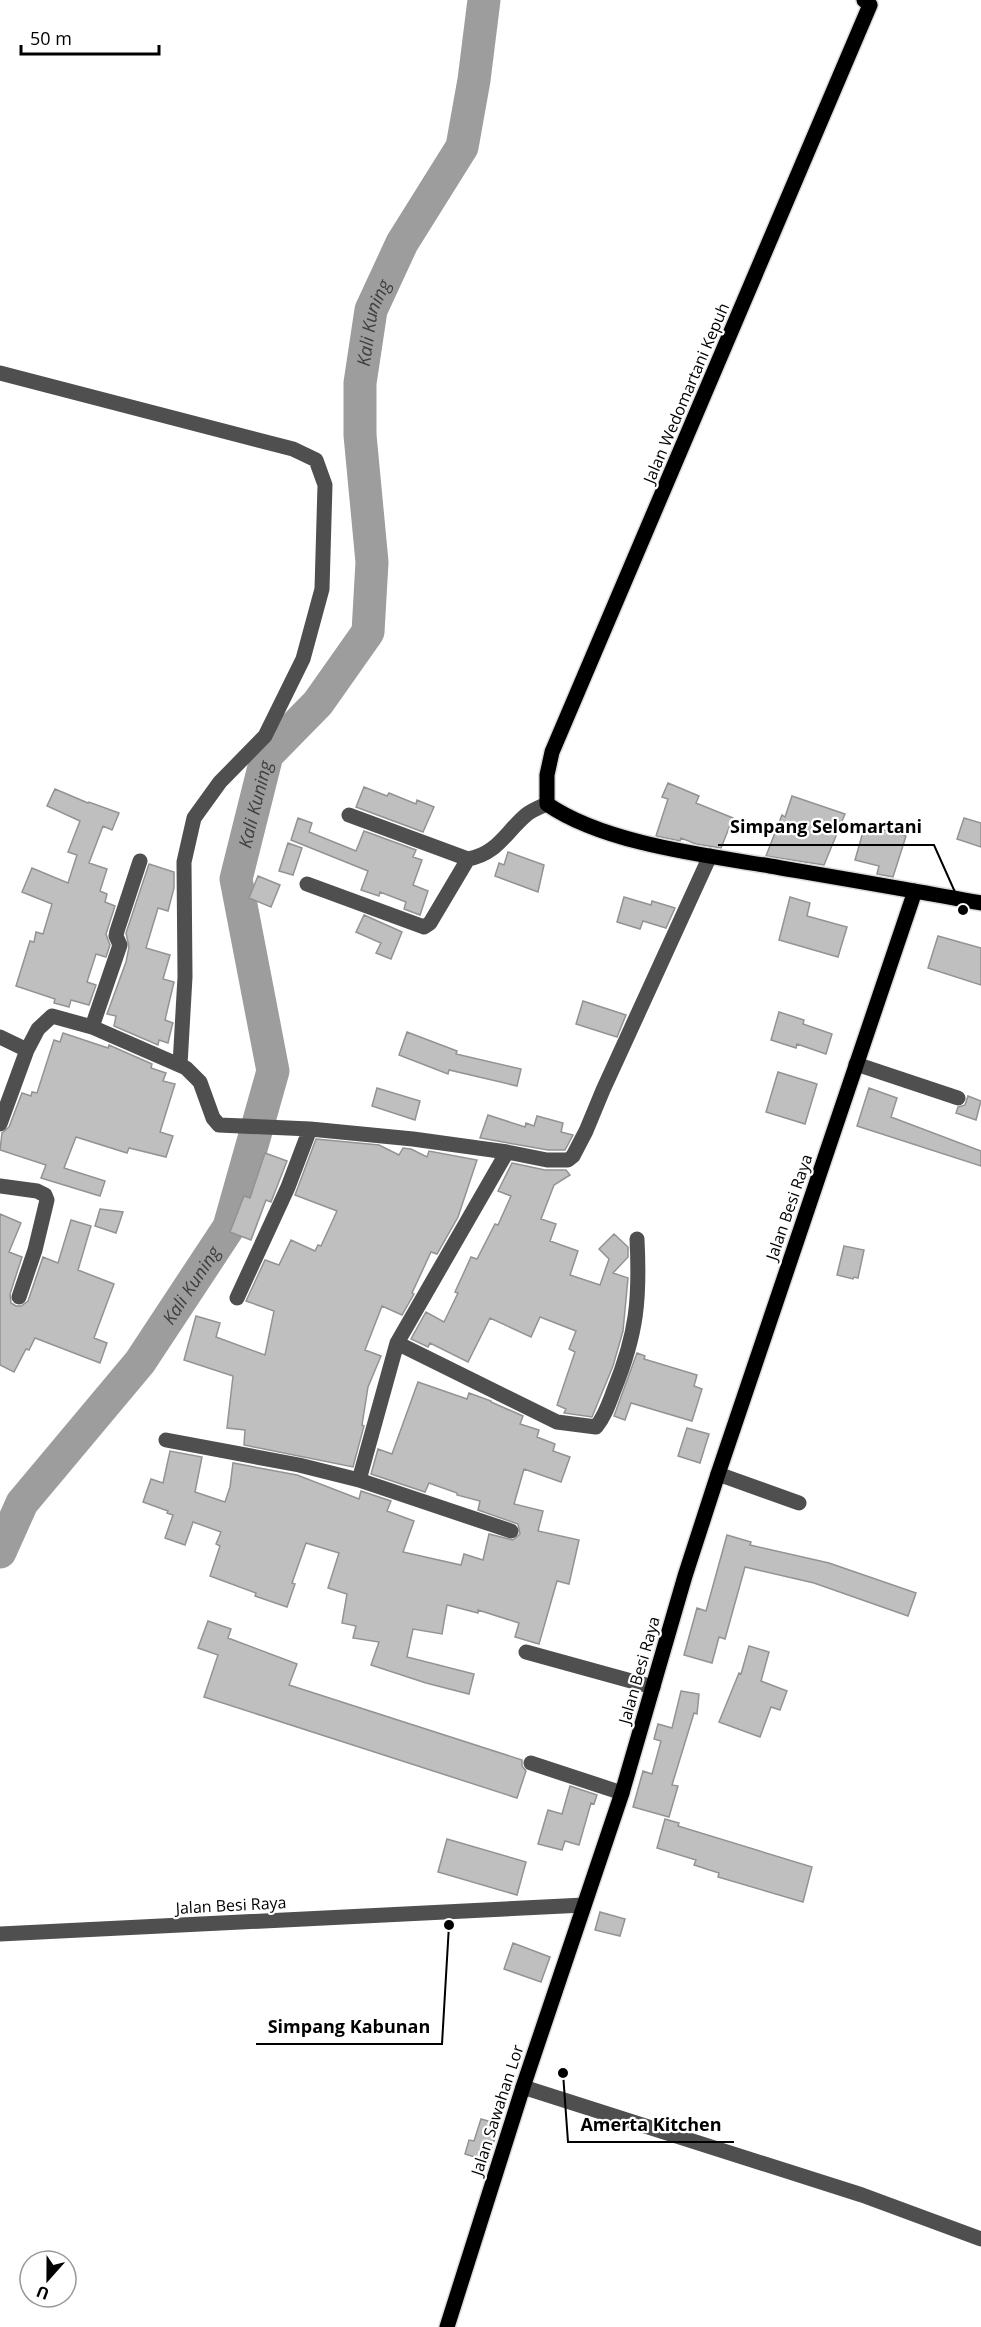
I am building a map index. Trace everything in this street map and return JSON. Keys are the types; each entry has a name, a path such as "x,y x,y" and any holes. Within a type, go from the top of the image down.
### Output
{"main road":[{"name":"Jalan Wedomartani Kepuh","path":"547,804 547,775 552,752 869,2"},
{"path":"547,804 561,814 589,826 644,842 710,856 981,903"},
{"name":"Jalan Besi Raya","path":"584,1905 622,1793 685,1576 718,1474 915,891"},
{"name":"Jalan Sawahan Lor","path":"447,2327 522,2087 584,1905"}],"street":[{"path":"0,373 294,449 316,460 325,485 322,589 303,659 265,736 220,782 194,818 184,862 185,977 180,1065"},
{"path":"350,815 468,860 482,857 528,813 547,804"},
{"path":"0,1124 27,1050 38,1029 52,1016 92,1027 186,1068 200,1082 213,1118 219,1125 310,1129 413,1139 562,1161 573,1156 710,856"},
{"path":"307,884 424,927 430,923 468,860"},
{"path":"92,1027 120,945 116,936 117,931 140,861"},
{"path":"0,1037 27,1050"},
{"path":"856,1064 958,1098"},
{"path":"237,1298 288,1187 310,1129"},
{"path":"359,1480 397,1343 507,1152"},
{"path":"0,1186 37,1191 45,1195 47,1200 35,1250 19,1297"},
{"path":"397,1343 557,1422 596,1427 604,1416 622,1371 636,1323 639,1289 637,1239"},
{"path":"166,1440 299,1465 359,1480 511,1531"},
{"path":"718,1474 799,1503"},
{"path":"526,1652 653,1687"},
{"path":"531,1763 622,1793"},
{"name":"Jalan Besi Raya","path":"0,1934 584,1905"},
{"path":"522,2087 862,2195 981,2239"}],"building":[{"path":"668,783 699,796 696,803 733,818 721,848 696,844 681,838 680,841 656,836 668,799 662,797"},
{"path":"364,787 387,796 389,793 416,804 417,800 434,807 423,832 356,807"},
{"path":"55,789 119,813 112,830 103,826 89,863 107,869 100,891 107,894 105,902 115,906 106,934 110,945 106,957 96,954 87,982 96,985 89,1005 71,1000 69,1007 54,1003 55,999 16,986 30,941 34,942 36,932 43,934 52,904 22,892 32,868 68,883 77,855 68,852 80,821 47,806"},
{"path":"792,796 845,814 824,865 766,856 782,815 785,817"},
{"path":"298,818 312,823 309,832 356,851 364,831 416,850 413,857 422,860 413,885 428,891 420,915 404,909 406,902 380,892 379,896 361,890 368,871 291,840"},
{"path":"964,818 981,823 981,847 957,839"},
{"path":"865,825 906,836 893,877 877,874 879,866 855,860"},
{"path":"288,843 302,848 293,875 279,871"},
{"path":"508,852 544,865 538,892 495,876 499,863 504,865"},
{"path":"149,864 174,872 174,888 168,911 158,908 146,948 170,955 163,979 174,982 165,1020 173,1023 168,1043 159,1040 158,1045 114,1026 116,1016 107,1014 126,962 129,947 126,933"},
{"path":"258,876 280,885 271,907 249,898"},
{"path":"624,897 651,905 652,901 675,908 666,928 643,921 640,929 617,922"},
{"path":"790,897 810,903 807,916 847,927 838,957 779,940"},
{"path":"364,915 402,932 391,959 376,953 381,943 356,932"},
{"path":"938,936 981,948 981,985 928,968"},
{"path":"583,1001 626,1015 617,1037 576,1024"},
{"path":"779,1012 804,1020 803,1024 832,1034 826,1054 797,1044 796,1048 771,1040"},
{"path":"407,1032 457,1051 456,1054 521,1069 517,1086 449,1070 448,1074 399,1055"},
{"path":"63,1033 108,1048 109,1045 152,1064 151,1068 166,1073 163,1081 175,1084 160,1132 173,1136 166,1157 129,1148 127,1153 76,1137 64,1168 105,1181 100,1196 41,1178 46,1165 0,1150 2,1133 9,1127 22,1093 31,1096 32,1092 37,1093 54,1040 60,1042"},
{"path":"778,1072 817,1084 805,1124 766,1112"},
{"path":"377,1088 420,1101 415,1120 372,1106"},
{"path":"869,1088 897,1098 891,1117 981,1151 981,1166 857,1126"},
{"path":"968,1096 981,1101 976,1120 956,1113 958,1107 965,1105"},
{"path":"488,1115 525,1127 526,1123 534,1126 537,1116 563,1123 561,1132 573,1135 565,1150 548,1150 480,1138"},
{"path":"316,1139 379,1145 399,1155 403,1148 411,1149 427,1157 429,1151 477,1160 458,1217 437,1254 431,1252 412,1293 414,1294 402,1315 382,1306 365,1350 381,1356 368,1387 362,1425 364,1426 353,1467 244,1445 245,1430 227,1428 233,1376 184,1360 196,1316 220,1323 216,1337 265,1355 274,1311 246,1301 265,1260 279,1265 291,1240 315,1251 318,1245 321,1246 337,1211 295,1195"},
{"path":"265,1153 287,1161 271,1202 266,1200 251,1240 230,1232 244,1196 250,1198"},
{"path":"512,1163 545,1170 566,1170 570,1175 554,1185 541,1219 556,1224 550,1241 578,1251 570,1275 600,1285 609,1259 599,1249 614,1234 628,1247 628,1257 613,1273 628,1278 623,1331 613,1366 592,1417 564,1413 566,1409 557,1405 575,1352 569,1349 576,1331 540,1317 531,1337 490,1318 468,1362 430,1343 428,1347 411,1339 426,1312 444,1322 458,1293 455,1292 471,1257 477,1259 495,1224 498,1225 511,1196 498,1191"},
{"path":"100,1209 123,1212 116,1233 95,1226"},
{"path":"0,1214 21,1223 9,1252 22,1257 10,1294 11,1303 16,1306 21,1306 28,1301 43,1257 58,1263 71,1220 91,1226 78,1270 114,1284 94,1338 107,1343 100,1363 35,1338 29,1350 26,1349 14,1372 0,1365"},
{"path":"844,1246 864,1250 858,1278 837,1275"},
{"path":"637,1353 645,1356 644,1359 697,1375 694,1386 702,1389 692,1421 631,1403 625,1420 614,1416"},
{"path":"418,1382 467,1399 469,1393 523,1416 520,1424 539,1430 537,1437 555,1444 553,1451 570,1457 561,1482 524,1469 514,1504 543,1511 538,1531 579,1540 569,1584 557,1581 539,1644 515,1637 519,1623 478,1610 478,1613 447,1605 442,1634 413,1629 407,1657 474,1674 469,1694 371,1665 379,1642 353,1638 356,1626 342,1623 347,1594 328,1588 339,1553 306,1543 292,1583 295,1584 287,1607 210,1576 220,1546 216,1544 221,1532 193,1522 185,1545 165,1538 173,1515 143,1502 151,1479 163,1483 170,1451 202,1457 195,1492 225,1502 230,1487 233,1463 297,1475 359,1499 361,1491 391,1501 387,1511 414,1521 403,1552 461,1565 464,1554 483,1560 489,1534 513,1540 520,1534 518,1524 478,1510 480,1501 457,1495 457,1493 429,1483 425,1492 371,1474 378,1449 392,1454"},
{"path":"687,1428 709,1434 700,1463 678,1456"},
{"path":"727,1535 751,1542 750,1545 829,1563 916,1593 908,1616 814,1583 745,1567 725,1639 719,1637 712,1663 684,1655 697,1608 706,1611"},
{"path":"208,1621 231,1629 228,1638 297,1664 289,1685 522,1760 522,1766 526,1771 517,1798 204,1697 218,1655 198,1648"},
{"path":"749,1646 769,1652 761,1681 787,1691 780,1710 771,1707 760,1737 719,1722 739,1673 741,1674"},
{"path":"681,1691 699,1694 697,1714 694,1713 672,1785 678,1786 669,1817 633,1807 643,1771 652,1774 661,1741 654,1739 658,1724 672,1728"},
{"path":"570,1786 597,1795 594,1804 591,1803 579,1845 565,1841 562,1850 538,1844 548,1810 562,1814"},
{"path":"665,1819 679,1823 678,1826 812,1867 803,1902 718,1877 719,1873 694,1865 696,1860 657,1848"},
{"path":"447,1839 526,1862 517,1895 438,1872"},
{"path":"600,1912 625,1919 620,1936 595,1930"},
{"path":"513,1943 550,1957 541,1982 504,1969"},
{"path":"481,2119 499,2124 488,2161 465,2154 469,2140 474,2141"}],"waterway":[{"name":"Kali Kuning","path":"0,1552 22,1503 140,1362 229,1227 273,1071 236,879 267,755 318,703 368,632 372,562 360,435 360,383 371,310 402,243 462,147 474,80 484,0"}],"place":[{"name":"Simpang Selomartani","path":"963,910"},
{"name":"Simpang Kabunan","path":"449,1925"},
{"name":"Amerta Kitchen","path":"563,2073"}]}
